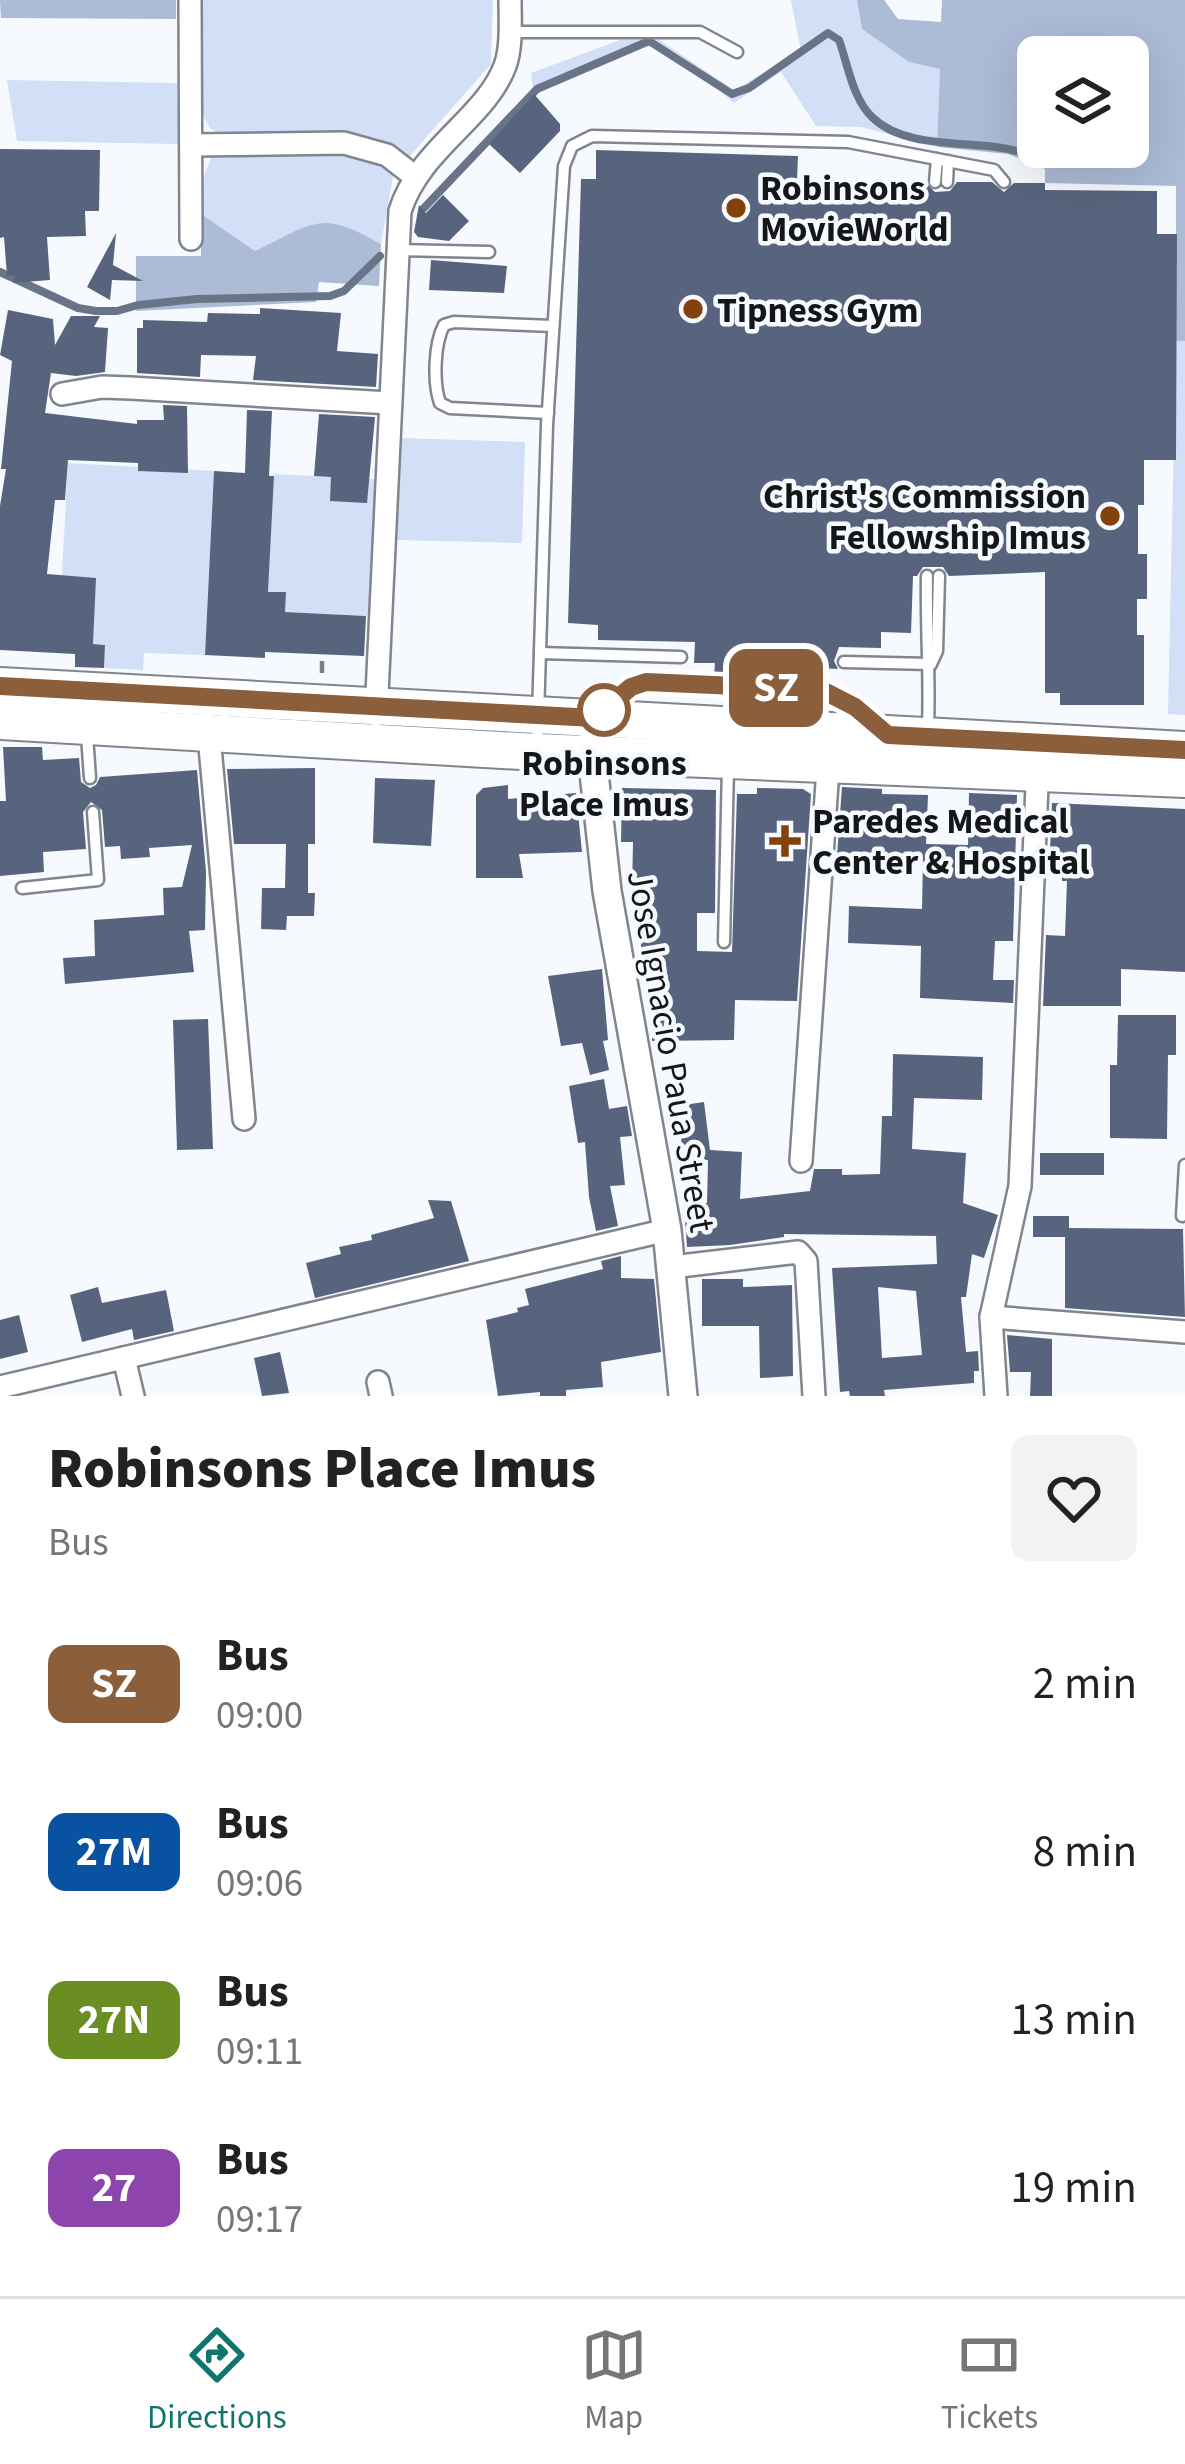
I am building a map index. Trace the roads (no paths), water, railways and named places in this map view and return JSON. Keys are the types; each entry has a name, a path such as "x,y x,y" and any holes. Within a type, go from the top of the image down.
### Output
{"highway":[{"path":"0,686 208,716 1038,758 1185,779"},
{"path":"0,721 86,726 208,716"},
{"path":"594,736 728,758 888,735 928,753"},
{"path":"1038,758 1185,750"}],"street":[{"path":"190,0 191,238"},
{"path":"376,724 400,211 414,176 491,89 505,65 510,0"},
{"path":"191,145 344,143 387,155 414,176"},
{"path":"62,394 102,387 390,404"},
{"path":"208,716 244,1119"},
{"name":"Jose Ignacio Paua Street","path":"594,736 620,977 667,1230 683,1396"},
{"path":"801,1161 829,747"},
{"path":"996,1396 991,1317 1018,1204 1038,758"},
{"path":"0,1387 667,1230"},
{"path":"672,1267 798,1252 806,1261 814,1396"},
{"path":"991,1317 1185,1332"},
{"path":"124,1358 133,1396"}],"lane":[{"path":"510,32 700,32 737,52"},
{"path":"537,734 553,326 565,159 572,146 584,138 848,142 994,170 1004,182"},
{"path":"941,182 942,160"},
{"path":"398,250 490,252"},
{"path":"548,412 450,408 440,403 436,392 439,335 454,322 553,326"},
{"path":"928,753 931,664 937,651 933,576"},
{"path":"540,653 681,657"},
{"path":"844,662 931,664"},
{"path":"594,736 638,684 714,685"},
{"path":"762,687 831,692 888,735"},
{"path":"86,726 90,778"},
{"path":"724,942 728,758"},
{"path":"22,888 98,880 93,812"},
{"path":"1182,1216 1185,1165"}],"waterway":[{"path":"424,208 537,89 649,41 732,94 749,88 828,33 839,40 861,102 886,128 917,139 1017,152"},
{"path":"0,272 78,308 117,311 197,299 330,296 344,291 380,256"}],"place":[{"name":"Robinsons MovieWorld","path":"736,208"},
{"name":"Tipness Gym","path":"693,309"},
{"name":"Christ's Commission Fellowship Imus","path":"1110,516"},
{"name":"Robinsons Place Imus","path":"604,710"},
{"name":"Paredes Medical Center & Hospital","path":"785,841"}]}
